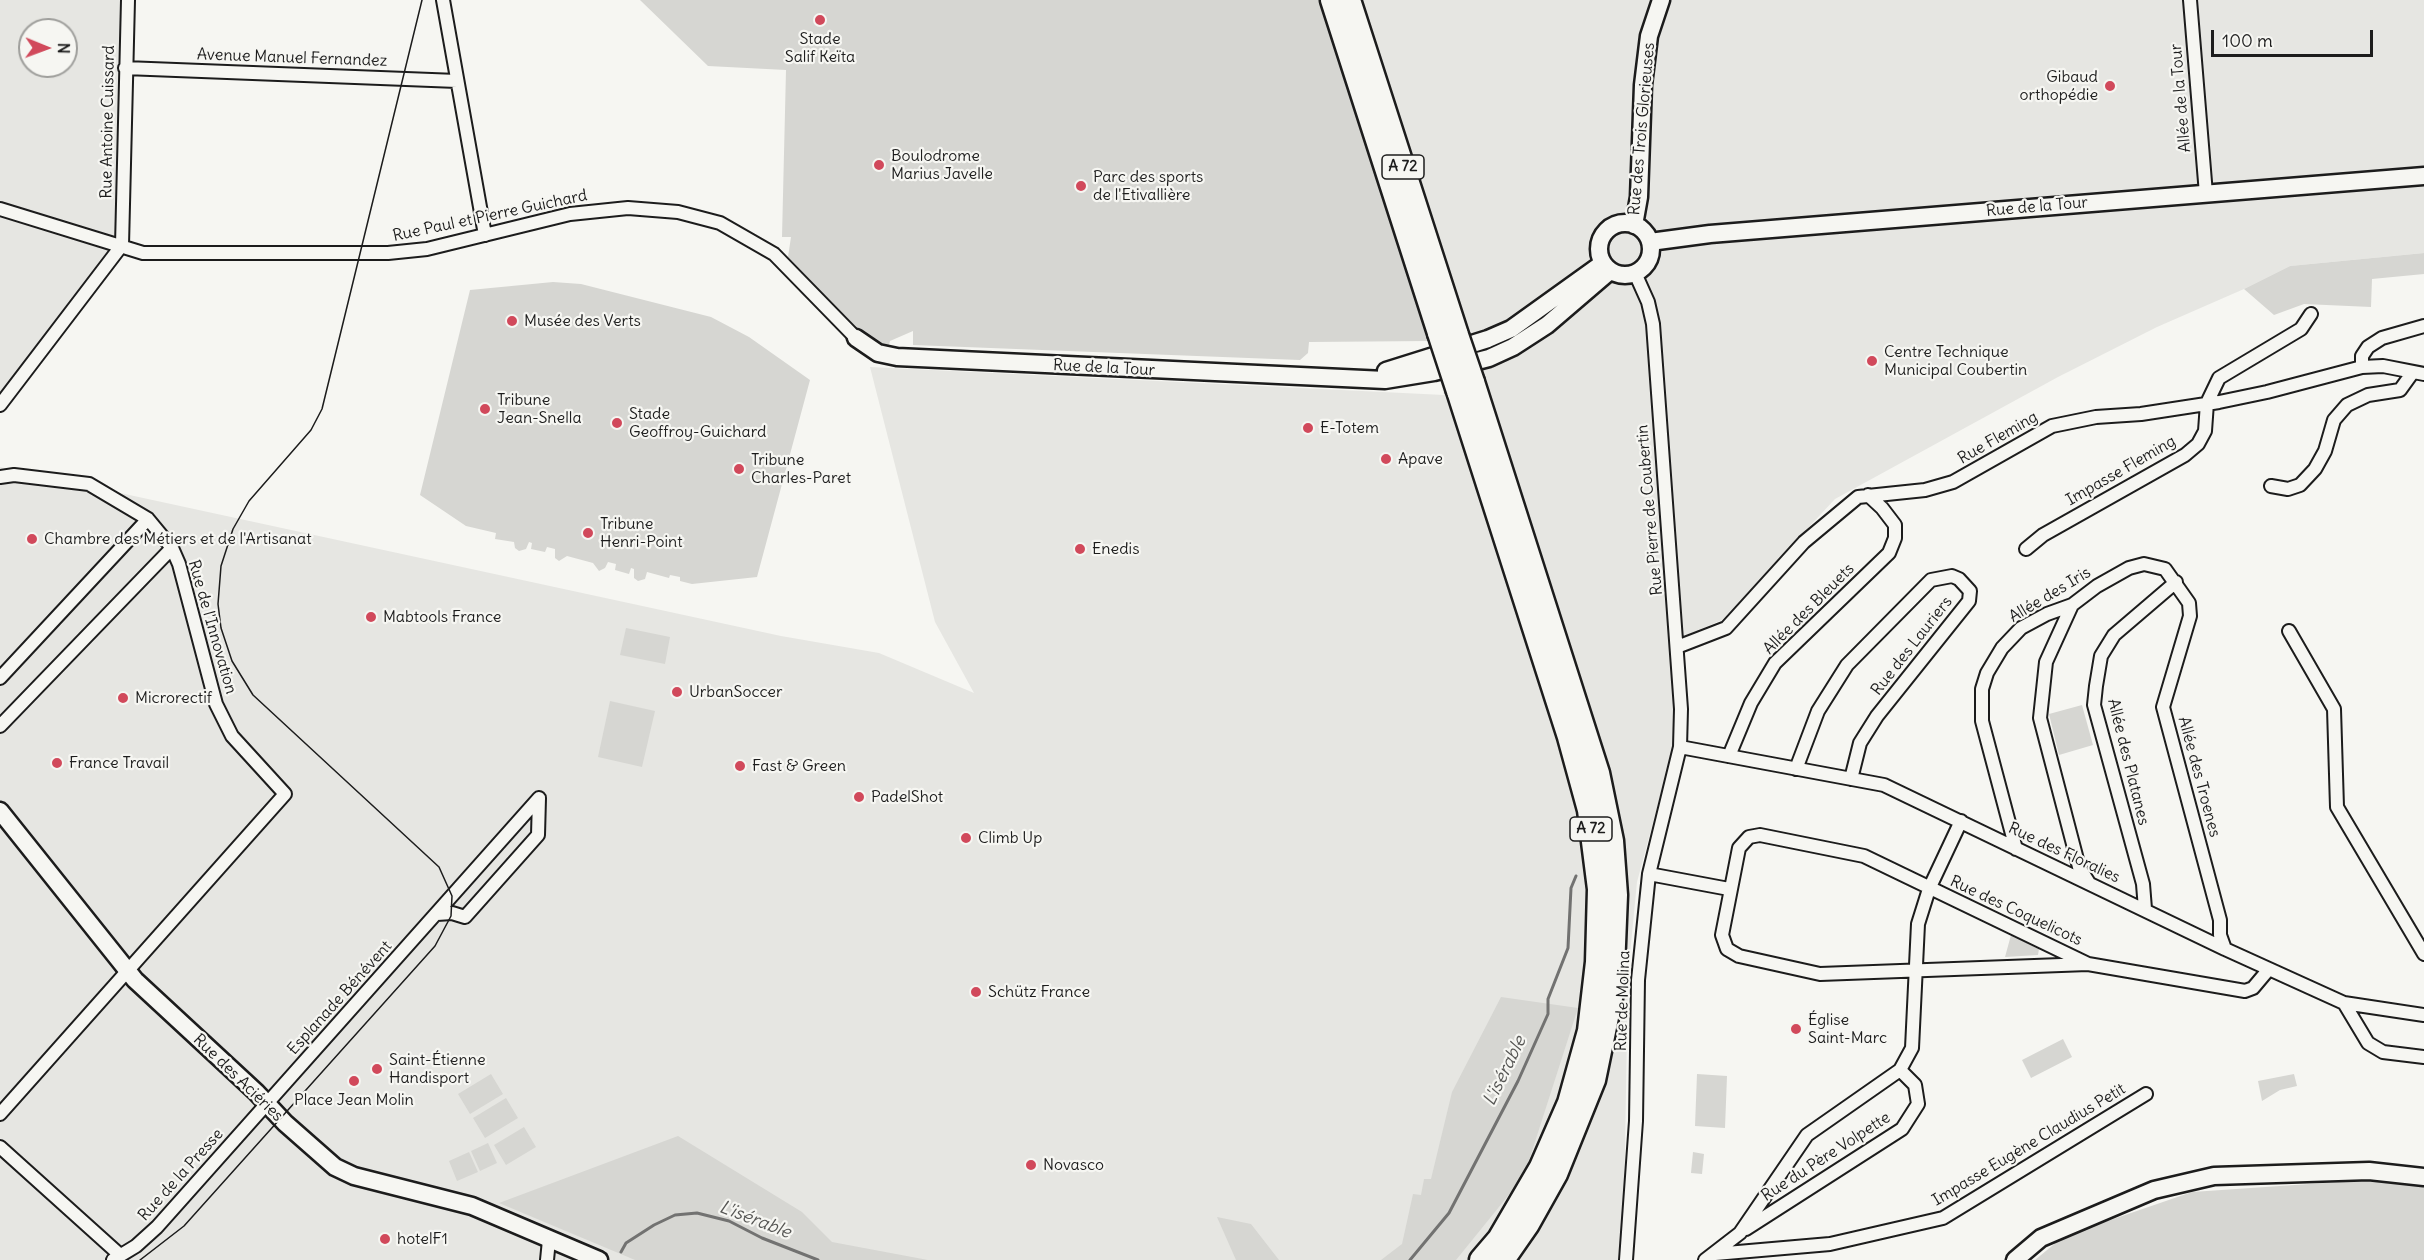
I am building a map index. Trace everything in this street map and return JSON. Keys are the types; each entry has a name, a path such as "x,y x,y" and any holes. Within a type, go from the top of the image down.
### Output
{"highway":[{"name":"A 72","path":"1332,0 1598,773 1612,841 1616,895 1612,993 1594,1080 1556,1174 1528,1224 1503,1260"},
{"name":"A 72","path":"1349,0 1448,334"},
{"name":"A 72","path":"1465,386 1589,810 1599,889 1597,962 1589,1030 1569,1103 1541,1167 1499,1239 1481,1260"}],"street":[{"name":"Rue Antoine Cuissard","path":"122,245 125,68 129,0"},
{"path":"443,0 485,235"},
{"name":"Rue des Trois Glorieuses","path":"1634,225 1639,197 1643,95 1648,46 1661,0"},
{"name":"Allée de la Tour","path":"2190,0 2206,194"},
{"name":"Avenue Manuel Fernandez","path":"125,68 457,81"},
{"name":"Rue de la Tour","path":"1650,242 1689,236 2424,176"},
{"name":"Rue Paul et Pierre Guichard","path":"0,209 143,253 388,254 427,249 570,214 628,208 699,217 720,223 774,254 856,338"},
{"path":"1620,224 1634,225 1646,234 1650,242 1650,257 1642,270 1619,275 1606,267 1599,244 1607,230 1620,224"},
{"path":"0,405 122,245"},
{"name":"Rue de la Tour","path":"856,338 879,353 897,357 1356,379 1439,355 1511,329 1606,267"},
{"name":"Rue Pierre de Coubertin","path":"1635,273 1648,302 1653,324 1677,647 1680,747"},
{"path":"2207,403 2219,378 2301,329 2311,314"},
{"path":"2362,367 2362,356 2368,347 2382,338 2424,326"},
{"name":"Rue Fleming","path":"1677,647 1726,628 1804,542 1858,498 1868,495 1906,493 1953,482 2052,426 2096,417 2141,414 2267,392 2362,367 2383,366 2418,373"},
{"path":"2271,486 2288,489 2300,485 2315,469 2325,451 2334,420 2347,405 2367,395 2400,390 2418,373"},
{"name":"Impasse Fleming","path":"2026,549 2043,535 2185,455 2198,444 2205,431 2207,403"},
{"name":"Rue de l'Innovation","path":"0,477 14,475 89,484 148,519 172,548 186,584 216,704 232,736 285,794 128,972"},
{"name":"Allée des Bleuets","path":"1730,756 1751,703 1775,663 1889,553 1895,538 1895,525 1868,495"},
{"path":"0,678 148,519"},
{"path":"0,726 172,548"},
{"name":"Allée des Iris","path":"2016,849 1982,721 1982,689 2002,648 2021,628 2047,614 2072,605 2105,581 2129,568 2144,564 2165,569 2176,582"},
{"name":"Rue des Lauriers","path":"1796,769 1818,711 1846,665 1931,580 1952,576 1959,579 1970,591 1969,601 1877,716 1860,743 1851,778"},
{"name":"Allée des Platanes","path":"2145,909 2143,884 2098,724 2095,695 2101,657 2114,635 2176,582"},
{"name":"Allée des Troenes","path":"2176,582 2189,603 2190,616 2163,707 2220,920 2220,935 2225,949"},
{"path":"2072,605 2046,663 2040,718 2079,867 2089,883"},
{"path":"2289,631 2334,709 2337,807 2424,954"},
{"name":"Rue des Floralies","path":"1680,747 1884,785 2225,949 2344,1003 2424,1015"},
{"name":"Rue de Molina","path":"1626,1260 1636,1121 1638,980 1649,874 1680,747"},
{"name":"Esplanade Bénévent","path":"267,1104 539,798 538,835 465,918 452,914 437,914"},
{"name":"Rue des Aciéries","path":"0,811 128,972 287,1125 345,1172 472,1206 595,1259"},
{"name":"Rue du Père Volpette","path":"1740,1233 1807,1135 1899,1070 1912,1048 1918,924 1929,890 1961,821"},
{"name":"Rue des Coquelicots","path":"2088,963 1929,890 1864,856 1760,834 1749,837 1739,848 1729,889 1722,935 1731,953 1820,974 1915,968 2088,963 2245,991 2253,988 2270,969"},
{"path":"1649,874 1729,889"},
{"path":"0,1114 128,972"},
{"path":"2344,1003 2368,1043 2383,1052 2424,1057"},
{"name":"Rue du Père Volpette","path":"1710,1257 1740,1233 1902,1129 1918,1104 1915,1085 1899,1070"},
{"name":"Impasse Eugène Claudius Petit","path":"1710,1257 1830,1244 1943,1218 2146,1094"},
{"name":"Rue de la Presse","path":"116,1258 146,1238 267,1104"},
{"path":"0,1147 116,1258"},
{"path":"2016,1260 2040,1238 2154,1191 2214,1176 2369,1172 2424,1177"},
{"path":"547,1260 549,1240"}],"shaded area":[{"path":"0,0 127,0 122,247 0,406"},
{"name":"Parc des sports de l'Etivallière","path":"640,0 1320,0 1429,341 1309,342 1308,353 1300,360 913,345 913,331 890,341 888,348 856,329 788,257 791,237 782,237 786,70 708,66"},
{"path":"1345,0 2424,0 2424,253 2290,266 2157,327 2058,377 1835,499 1722,620 1682,637 1673,748 1637,882 1628,975 1624,1207 1618,1260 0,1260 0,467 781,636 879,653 974,693 935,622 870,367 1444,395"},
{"path":"2424,253 2424,274 2372,279 2371,307 2304,304 2274,315 2244,289 2290,266"},
{"name":"Stade Geoffroy-Guichard","path":"553,282 581,284 711,317 749,337 810,380 757,577 692,584 680,581 680,577 670,575 669,578 647,572 645,579 638,581 634,578 634,569 631,568 629,574 615,570 616,564 608,562 605,568 599,571 593,563 567,556 559,561 555,558 555,549 547,547 545,552 531,549 532,543 529,542 526,549 519,551 515,548 514,542 495,539 496,533 466,526 420,495 470,290"},
{"path":"626,628 670,637 665,664 620,655"},
{"path":"610,701 655,711 642,767 598,757"},
{"path":"2082,705 2093,745 2059,755 2049,714"},
{"path":"2011,935 2039,949 2038,955 2005,957"},
{"path":"1501,997 1578,1008 1524,1176 1456,1260 1381,1260 1402,1244 1413,1194 1421,1195 1424,1179 1431,1179 1452,1092"},
{"path":"2063,1039 2072,1057 2031,1078 2022,1060"},
{"path":"491,1074 503,1094 470,1114 458,1094"},
{"path":"1697,1074 1727,1076 1725,1128 1695,1126"},
{"path":"2294,1074 2297,1086 2280,1090 2262,1101 2258,1081"},
{"path":"506,1098 518,1118 485,1138 473,1118"},
{"path":"524,1127 536,1147 506,1165 494,1145"},
{"path":"678,1136 802,1212 832,1242 928,1260 635,1260 499,1203"},
{"path":"488,1143 497,1163 480,1171 471,1151"},
{"path":"469,1152 478,1172 457,1181 449,1161"},
{"path":"1693,1152 1704,1154 1702,1174 1691,1173"},
{"path":"2368,1180 2424,1187 2424,1260 2035,1260 2064,1236 2192,1192"},
{"path":"1217,1217 1251,1224 1279,1260 1236,1260"}],"waterway":[{"name":"L'isérable","path":"1410,1260 1449,1213 1518,1081 1548,1014 1548,999 1568,948 1571,888 1576,876"},
{"name":"L'isérable","path":"621,1252 626,1243 654,1225 675,1215 697,1213 729,1221 762,1238 818,1260"}],"tram line":[{"path":"140,1260 184,1226 435,946 451,916 452,896 439,867 253,695 232,661 221,628 218,604 221,566 233,529 249,501 311,430 322,409 422,0"}],"place":[{"name":"Stade Salif Keïta","path":"820,20"},
{"name":"Gibaud orthopédie","path":"2110,86"},
{"name":"Boulodrome Marius Javelle","path":"879,165"},
{"name":"Parc des sports de l'Etivallière","path":"1081,186"},
{"name":"Musée des Verts","path":"512,321"},
{"name":"Centre Technique Municipal Coubertin","path":"1872,361"},
{"name":"Tribune Jean-Snella","path":"485,409"},
{"name":"Stade Geoffroy-Guichard","path":"617,423"},
{"name":"E-Totem","path":"1308,428"},
{"name":"Apave","path":"1386,459"},
{"name":"Tribune Charles-Paret","path":"739,469"},
{"name":"Tribune Henri-Point","path":"588,533"},
{"name":"Chambre des Métiers et de l'Artisanat","path":"32,539"},
{"name":"Enedis","path":"1080,549"},
{"name":"Mabtools France","path":"371,617"},
{"name":"UrbanSoccer","path":"677,692"},
{"name":"Microrectif","path":"123,698"},
{"name":"France Travail","path":"57,763"},
{"name":"Fast & Green","path":"740,766"},
{"name":"PadelShot","path":"859,797"},
{"name":"Climb Up","path":"966,838"},
{"name":"Schütz France","path":"976,992"},
{"name":"Église Saint-Marc","path":"1796,1029"},
{"name":"Saint-Étienne Handisport","path":"377,1069"},
{"name":"Place Jean Molin","path":"354,1081"},
{"name":"Novasco","path":"1031,1165"},
{"name":"hotelF1","path":"385,1239"}]}
